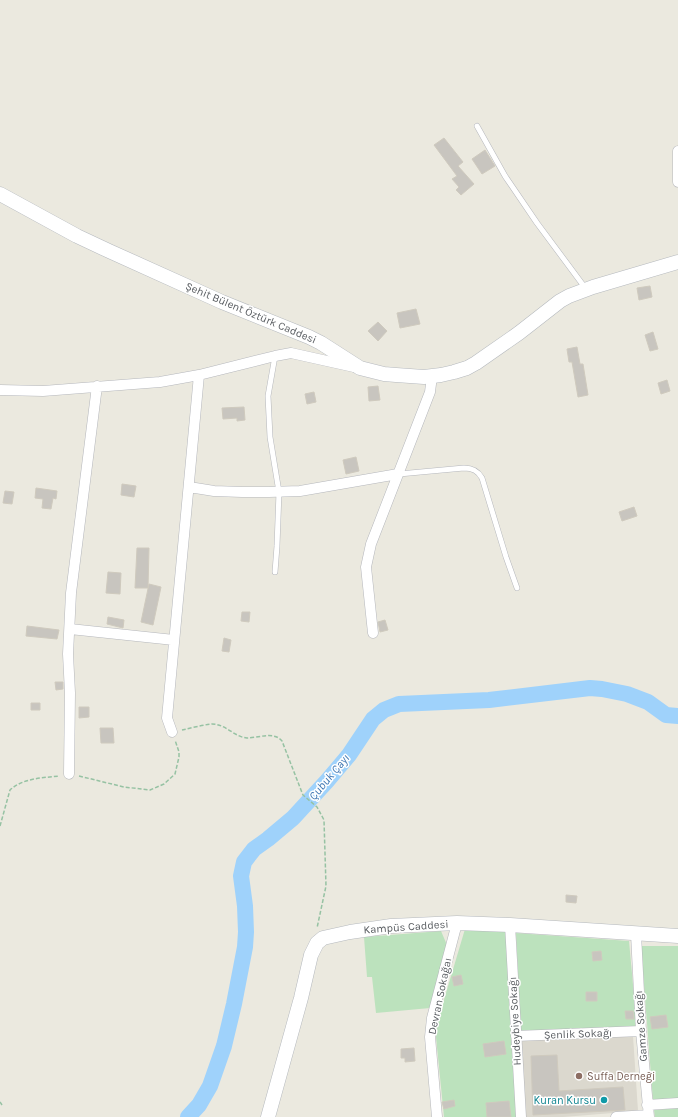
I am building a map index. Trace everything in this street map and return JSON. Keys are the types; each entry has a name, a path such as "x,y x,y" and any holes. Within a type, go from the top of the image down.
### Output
{"street":[{"path":"678,152 678,182"},
{"name":"Şehit Bülent Öztürk Caddesi","path":"0,194 77,236 109,251 222,302 309,337 360,368 396,376 432,376 467,368 519,333 560,301 569,296 628,276 677,264"},
{"path":"0,390 43,391 160,382 199,375 291,353 360,368"},
{"path":"172,732 167,718 199,375"},
{"path":"372,633 366,567 371,544 430,392 432,376"},
{"path":"69,774 70,693 68,654 71,593 97,386"},
{"path":"188,487 214,491 300,491 398,474"},
{"path":"70,629 174,640"},
{"name":"Kampüs Caddesi","path":"319,941 328,936 391,926 457,923 678,936"},
{"name":"Devran Sokağaı","path":"437,1117 430,1037 432,1018 457,923"},
{"name":"Hudeybiye Sokağı","path":"510,925 521,1117"},
{"name":"Gamze Sokağı","path":"636,934 641,1031 648,1116"},
{"path":"268,1117 312,955 319,941"},
{"name":"Şenlik Sokağı","path":"516,1036 641,1031"},
{"path":"647,1105 678,1103"},
{"path":"616,1117 648,1116"}],"lane":[{"path":"477,126 505,176 537,223 586,289"},
{"path":"274,356 268,396 270,437 279,492 275,572"},
{"path":"398,474 464,468 477,471 482,478 517,588"}],"path":[{"path":"0,826 10,790 14,786 26,780 69,774 96,779 124,787 150,790 157,787 170,779 175,774 177,768 179,752 172,732 212,724 222,726 243,737 276,736 282,741 303,795 314,804 324,820 326,886 316,934 319,941"}],"shaded area":[{"name":"Suffa Derneği","path":"633,1036 638,1111 563,1117 525,1117 520,1041"}],"green space":[{"path":"465,929 506,931 516,1117 444,1117 436,1037 438,1020"},
{"path":"441,931 447,945 430,1008 376,1013 372,977 367,977 364,937"},
{"path":"516,933 629,941 637,1028 521,1031"},
{"path":"641,946 678,946 678,1099 653,1101"},
{"path":"678,1108 678,1117 655,1117 654,1110"}],"building":[{"path":"444,138 463,162 458,166 474,184 461,195 456,190 459,187 452,179 457,176 434,145"},
{"path":"485,150 495,166 482,174 472,159"},
{"path":"650,286 652,297 639,300 637,288"},
{"path":"416,309 420,324 400,328 397,313"},
{"path":"378,322 387,331 378,341 368,331"},
{"path":"653,332 658,349 650,351 645,335"},
{"path":"577,347 580,364 583,364 588,395 578,397 572,362 569,362 567,349"},
{"path":"667,380 670,391 661,394 658,383"},
{"path":"378,386 380,400 369,401 368,387"},
{"path":"314,392 316,402 307,404 305,394"},
{"path":"244,407 245,420 237,421 237,418 223,419 222,408"},
{"path":"356,457 359,471 346,474 343,460"},
{"path":"122,484 136,486 134,497 121,495"},
{"path":"36,488 57,491 56,499 53,498 51,509 42,508 43,499 35,498"},
{"path":"5,491 14,492 12,504 3,503"},
{"path":"634,507 637,516 622,521 619,512"},
{"path":"137,548 149,548 148,588 135,588"},
{"path":"108,572 121,573 120,594 106,593"},
{"path":"149,584 161,587 153,625 141,622"},
{"path":"242,612 250,612 249,622 241,621"},
{"path":"108,617 124,620 123,628 107,624"},
{"path":"385,620 388,630 380,632 378,622"},
{"path":"27,626 59,630 57,639 26,636"},
{"path":"224,638 231,640 229,652 222,651"},
{"path":"55,682 63,682 63,689 56,690"},
{"path":"31,703 40,703 40,710 31,710"},
{"path":"79,707 89,707 89,717 79,718"},
{"path":"100,728 113,728 114,743 101,743"},
{"path":"566,895 577,896 576,903 566,902"},
{"path":"601,951 602,960 593,961 592,952"},
{"path":"461,975 463,984 454,986 452,977"},
{"path":"586,992 597,992 597,1001 586,1001"},
{"path":"625,1011 633,1011 634,1019 626,1019"},
{"path":"666,1015 668,1027 652,1029 650,1017"},
{"path":"504,1041 506,1054 485,1057 483,1044"},
{"path":"414,1048 415,1061 405,1062 405,1058 401,1058 401,1049"},
{"path":"557,1055 559,1091 623,1087 625,1110 533,1115 531,1056"},
{"path":"454,1100 455,1106 444,1109 442,1102"},
{"path":"509,1101 511,1117 487,1117 486,1103"}],"waterway":[{"name":"Çubuk Çayı","path":"188,1117 199,1105 210,1086 224,1046 234,1004 245,947 245,906 241,876 244,862 254,849 293,818 327,781 349,755 373,719 384,710 399,704 489,700 590,688 627,694 648,702 666,715 678,716"}],"place":[{"name":"Suffa Derneği","path":"579,1076"},
{"name":"Kuran Kursu","path":"604,1100"}]}
